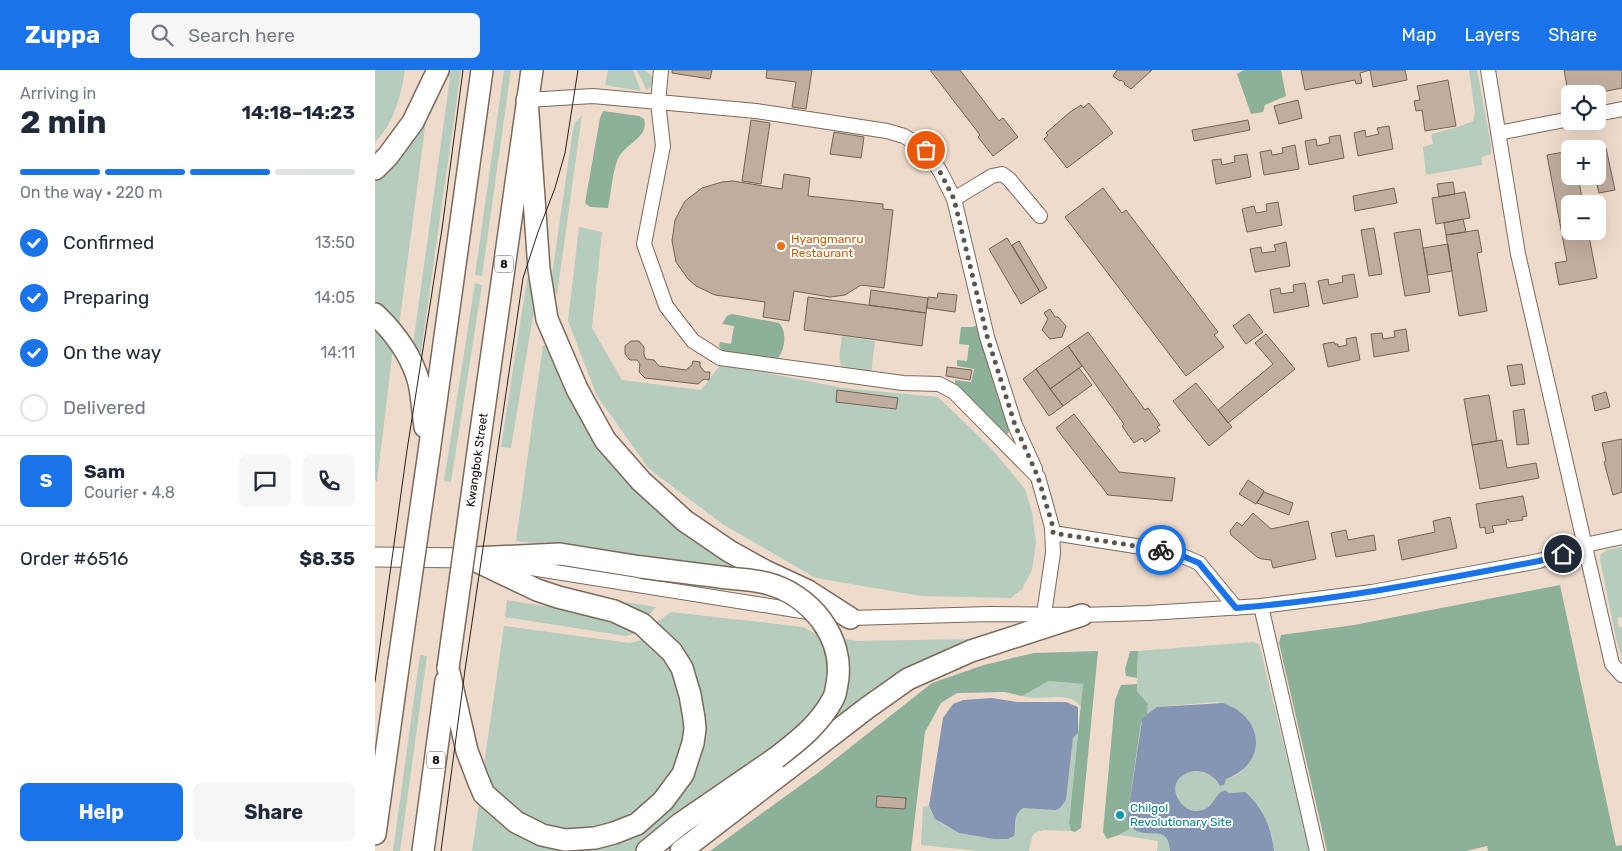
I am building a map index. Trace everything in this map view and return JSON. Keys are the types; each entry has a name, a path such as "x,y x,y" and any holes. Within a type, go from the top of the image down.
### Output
{"highway":[{"path":"375,170 388,156 413,122 438,70"},
{"path":"375,834 481,70"},
{"name":"Kwangbok Street","path":"423,851 532,70"},
{"path":"527,100 539,269 547,319 577,389 605,440 641,481 685,521 729,551 765,571 808,591 850,618"},
{"path":"375,314 396,336 406,351 419,382 429,452"},
{"path":"470,558 560,554 641,567 766,583 789,592 809,606 825,624 836,648 839,672 835,697 821,720 799,741 680,824 647,851"},
{"path":"448,668 467,751 484,794 515,822 542,835 565,840 595,838 637,824 663,801 683,774 693,743 694,718 682,668 672,652 642,624 613,611 537,590 470,558"},
{"path":"681,851 867,708 908,679 971,651 1082,615"}],"main road":[{"path":"375,557 470,558"}],"street":[{"path":"661,70 659,102 663,146 645,244 666,306 693,341 720,358 903,383 939,384 954,392 1038,477"},
{"path":"1488,70 1518,254 1612,664 1622,675"},
{"path":"527,100 593,96 756,111 887,131 904,136 926,150 954,199 987,336 1015,425 1038,477 1053,527 1053,553 1044,614"},
{"path":"1606,112 1622,109"},
{"path":"1498,133 1561,121"},
{"path":"954,199 992,176 1002,174 1009,179 1039,216"},
{"path":"1053,533 1173,552 1199,563 1236,608"},
{"path":"470,558 850,618 990,614 1082,615 1236,608 1372,592 1539,561 1585,545 1622,537"},
{"path":"1261,606 1317,851"}],"green space":[{"path":"375,70 405,70 396,109 382,135 375,142"},
{"path":"446,70 461,70 421,352 412,352 450,78 444,74"},
{"path":"504,70 511,70 482,276 475,275"},
{"path":"608,70 633,70 641,91 605,85"},
{"path":"637,70 644,70 653,77 651,86 647,91"},
{"path":"1244,70 1281,70 1286,96 1265,105 1263,112 1251,114 1237,74"},
{"path":"1469,70 1477,70 1491,154 1482,157 1482,165 1426,175 1423,147 1433,144 1431,134 1473,121 1475,113"},
{"path":"603,111 639,116 644,119 645,125 641,134 620,155 614,173 608,208 590,207 585,203 600,118"},
{"path":"427,112 399,326 375,304 375,179"},
{"path":"582,115 557,295 551,282 573,129 575,123"},
{"path":"579,227 602,232 592,328 622,380 701,390 721,364 843,388 938,397 990,447 1025,489 1032,512 1036,542 1032,570 1022,589 1011,598 922,596 816,578 724,525 649,469 597,396 568,321"},
{"path":"532,276 541,312 533,316 511,448 501,447 527,279"},
{"path":"475,283 482,285 451,482 444,481"},
{"path":"732,314 779,323 784,332 784,342 781,353 775,361 724,352 719,346 720,342 731,344 734,326 722,324 727,316"},
{"path":"979,325 997,395 1010,429 1007,435 1003,435 955,386 955,380 971,382 974,369 957,366 957,360 967,361 969,345 959,344 961,327"},
{"path":"375,326 393,348 377,482 375,479"},
{"path":"842,336 875,341 871,373 844,369 840,362"},
{"path":"543,345 550,345 614,458 760,573 516,541"},
{"path":"1622,547 1622,617 1617,618 1619,627 1622,627 1622,659 1616,639 1600,559 1601,554 1607,550"},
{"path":"1560,585 1616,846 1622,845 1622,851 1488,851 1487,846 1466,851 1327,851 1279,643 1281,635 1354,625"},
{"path":"567,593 656,607 645,620"},
{"path":"507,600 607,616 638,631 626,636 505,617"},
{"path":"671,612 803,627 816,634 857,641 973,639 974,641 824,733 790,735 637,851 472,851 480,798 519,835 636,832 701,737 654,624"},
{"path":"504,626 630,643 639,641 644,636 666,657 683,694 687,743 676,771 635,817 614,826 566,833 521,817 487,786 483,772"},
{"path":"1253,642 1259,644 1310,851 1274,851 1272,835 1261,810 1251,797 1240,792 1229,793 1225,790 1206,808 1194,811 1185,807 1176,794 1176,786 1179,779 1185,774 1203,772 1212,777 1220,786 1226,779 1237,775 1249,763 1255,752 1254,730 1231,706 1217,702 1157,707 1147,714 1148,704 1137,691 1138,651"},
{"path":"1098,651 1081,828 1075,832 1071,831 1069,823 1083,684 1049,681 1022,696 1004,692 957,693 941,703 925,732 911,851 710,851 819,772 932,683 984,665 1034,653"},
{"path":"1130,651 1138,651 1137,678 1126,676 1125,669"},
{"path":"420,655 427,656 400,851 393,851"},
{"path":"1049,681 1083,684 1081,706 1065,698 1022,696"},
{"path":"1137,684 1137,691 1148,704 1147,714 1141,723 1127,819 1131,828 1107,839 1103,832 1115,700 1121,685"},
{"path":"1078,733 1069,823 1071,831 1045,830 1036,832 1032,837 1029,851 979,851 921,845 923,807 929,806 936,819 951,828 973,835 1004,839 1012,838 1014,835 1020,809 1066,800 1073,738"},
{"path":"1131,828 1142,832 1161,834 1167,839 1170,851 1157,851 1158,841 1119,835"}],"water":[{"path":"992,698 1017,702 1066,702 1078,707 1078,733 1073,738 1066,800 1056,810 1024,808 1020,810 1016,816 1014,836 1008,839 994,839 959,833 935,819 929,806 943,718 953,704 963,700"},
{"path":"1223,703 1237,710 1247,719 1253,729 1256,740 1255,752 1240,772 1226,779 1224,785 1220,786 1213,777 1204,772 1195,771 1180,778 1176,785 1176,794 1184,806 1194,811 1206,808 1225,790 1229,793 1245,792 1262,811 1269,827 1274,851 1170,851 1166,837 1161,834 1136,831 1127,819 1142,720 1157,707"}],"building":[{"path":"672,70 712,70 710,79 672,73"},
{"path":"767,70 812,70 806,109 792,107 796,82 766,78"},
{"path":"930,70 960,70 999,121 1003,118 1018,137 993,156 978,137 980,135"},
{"path":"1117,70 1152,70 1131,89 1113,76"},
{"path":"1301,70 1370,70 1360,73 1362,83 1356,84 1355,80 1305,90"},
{"path":"1370,70 1405,70 1407,80 1373,87"},
{"path":"1564,70 1622,70 1622,88 1606,91 1606,85 1567,85"},
{"path":"1448,80 1456,126 1425,131 1422,110 1416,111 1414,101 1420,100 1417,86"},
{"path":"1298,100 1302,118 1279,124 1274,106"},
{"path":"1089,103 1113,133 1067,168 1044,139 1048,135 1046,133 1070,112 1081,105 1083,108"},
{"path":"751,120 770,123 761,184 742,181"},
{"path":"1248,120 1250,130 1194,141 1192,130"},
{"path":"1389,126 1393,149 1358,156 1354,133 1365,130 1366,137 1379,134 1377,128"},
{"path":"834,132 864,137 861,158 830,154"},
{"path":"1340,135 1344,158 1309,165 1305,141 1316,139 1317,146 1330,143 1329,137"},
{"path":"1295,145 1299,169 1264,175 1260,152 1271,150 1272,155 1283,153 1282,148"},
{"path":"1606,148 1615,190 1599,193 1597,185 1606,185"},
{"path":"1561,153 1561,185 1580,185 1581,195 1561,195 1561,229 1547,155"},
{"path":"1247,154 1251,177 1216,184 1212,160 1221,159 1222,165 1235,162 1234,156"},
{"name":"Hyangmanru Restaurant","path":"784,174 810,178 808,196 883,204 883,209 893,210 884,288 861,285 845,295 830,297 794,291 789,321 763,317 765,302 715,295 696,286 688,279 676,262 672,241 675,220 685,201 702,188 722,182 733,181 782,189"},
{"path":"1453,182 1455,194 1439,197 1437,184"},
{"path":"1103,188 1122,213 1126,210 1218,332 1214,335 1224,347 1186,376 1065,217"},
{"path":"1394,188 1397,203 1355,211 1353,196"},
{"path":"1465,192 1470,218 1436,224 1432,198"},
{"path":"1278,202 1282,225 1247,232 1242,209 1254,206 1256,213 1267,211 1266,204"},
{"path":"1463,219 1466,232 1446,235 1444,223"},
{"path":"1374,228 1382,274 1369,276 1361,230"},
{"path":"1420,229 1430,292 1405,296 1394,233"},
{"path":"1478,230 1482,252 1477,253 1487,311 1459,316 1446,235"},
{"path":"1007,238 1040,292 1021,304 989,249"},
{"path":"1563,240 1590,240 1597,278 1559,285 1555,263 1567,261"},
{"path":"1019,241 1047,288 1040,292 1012,245"},
{"path":"1286,242 1290,266 1255,272 1250,249 1261,247 1262,253 1276,251 1274,245"},
{"path":"1448,244 1452,271 1428,275 1423,248"},
{"path":"1354,274 1358,297 1323,304 1318,281 1328,279 1329,285 1343,282 1342,276"},
{"path":"1305,283 1309,306 1274,313 1270,290 1280,288 1281,294 1294,292 1293,285"},
{"path":"871,290 928,298 926,313 869,305"},
{"path":"938,293 957,295 955,312 927,308 928,297 937,298"},
{"path":"808,297 926,313 922,346 804,330"},
{"path":"1050,309 1055,317 1058,317 1066,326 1062,337 1050,339 1042,330 1048,319 1044,313"},
{"path":"1249,314 1263,332 1246,344 1233,326"},
{"path":"1406,329 1409,351 1374,357 1371,334 1382,333 1383,339 1395,337 1394,331"},
{"path":"1088,332 1145,410 1148,408 1160,425 1157,427 1160,431 1145,442 1142,438 1134,443 1122,426 1124,424 1068,346"},
{"path":"1266,334 1295,369 1228,423 1218,410 1273,364 1255,343"},
{"path":"1356,337 1360,360 1328,367 1323,344 1334,342 1338,344 1338,347 1347,345 1346,339"},
{"path":"631,341 639,341 644,347 646,359 654,360 659,366 686,370 692,365 693,361 700,362 700,366 705,372 710,372 709,380 704,379 698,384 645,378 639,372 640,364 637,360 630,360 625,354 625,346"},
{"path":"1068,346 1082,366 1050,389 1036,369"},
{"path":"1522,364 1525,384 1511,386 1507,366"},
{"path":"947,367 972,370 970,380 946,376"},
{"path":"1079,368 1092,385 1063,406 1050,389"},
{"path":"1036,369 1063,406 1049,416 1023,379"},
{"path":"1196,383 1232,427 1209,446 1173,401"},
{"path":"837,390 898,398 896,409 836,402"},
{"path":"1606,392 1610,407 1595,411 1592,396"},
{"path":"1489,395 1497,441 1472,445 1464,399"},
{"path":"1524,409 1529,444 1517,445 1513,411"},
{"path":"1074,414 1119,472 1175,478 1172,501 1108,495 1056,428"},
{"path":"1622,439 1622,492 1613,495 1604,462 1606,461 1602,443"},
{"path":"1502,440 1507,468 1536,463 1539,478 1480,489 1472,445"},
{"path":"1248,480 1264,491 1256,504 1239,494"},
{"path":"1264,492 1293,503 1289,515 1257,503"},
{"path":"1523,496 1527,516 1522,517 1523,520 1509,522 1509,519 1506,520 1507,524 1492,526 1494,532 1486,534 1485,527 1480,528 1476,504"},
{"path":"1253,513 1271,529 1308,521 1316,559 1273,568 1271,560 1257,557 1231,535 1230,531 1237,522 1242,526"},
{"path":"1450,517 1457,548 1402,560 1398,540 1435,532 1433,521"},
{"path":"1346,530 1348,540 1374,535 1376,550 1336,557 1331,533"},
{"path":"877,796 906,798 905,809 876,807"}],"tram line":[{"path":"375,682 407,450 442,229 463,70"},
{"path":"441,851 465,670 523,278 555,188 565,153 578,70"}],"way so far":[{"path":"926,150 954,199 987,336 1015,425 1038,477 1053,527 1053,533 1161,550"}],"place":[{"name":"Hyangmanru Restaurant","path":"781,246"},
{"name":"Chilgol Revolutionary Site","path":"1120,815"}],"route":[{"path":"1161,550 1173,552 1199,563 1236,608 1317,600 1372,592 1539,561 1563,554"}]}
